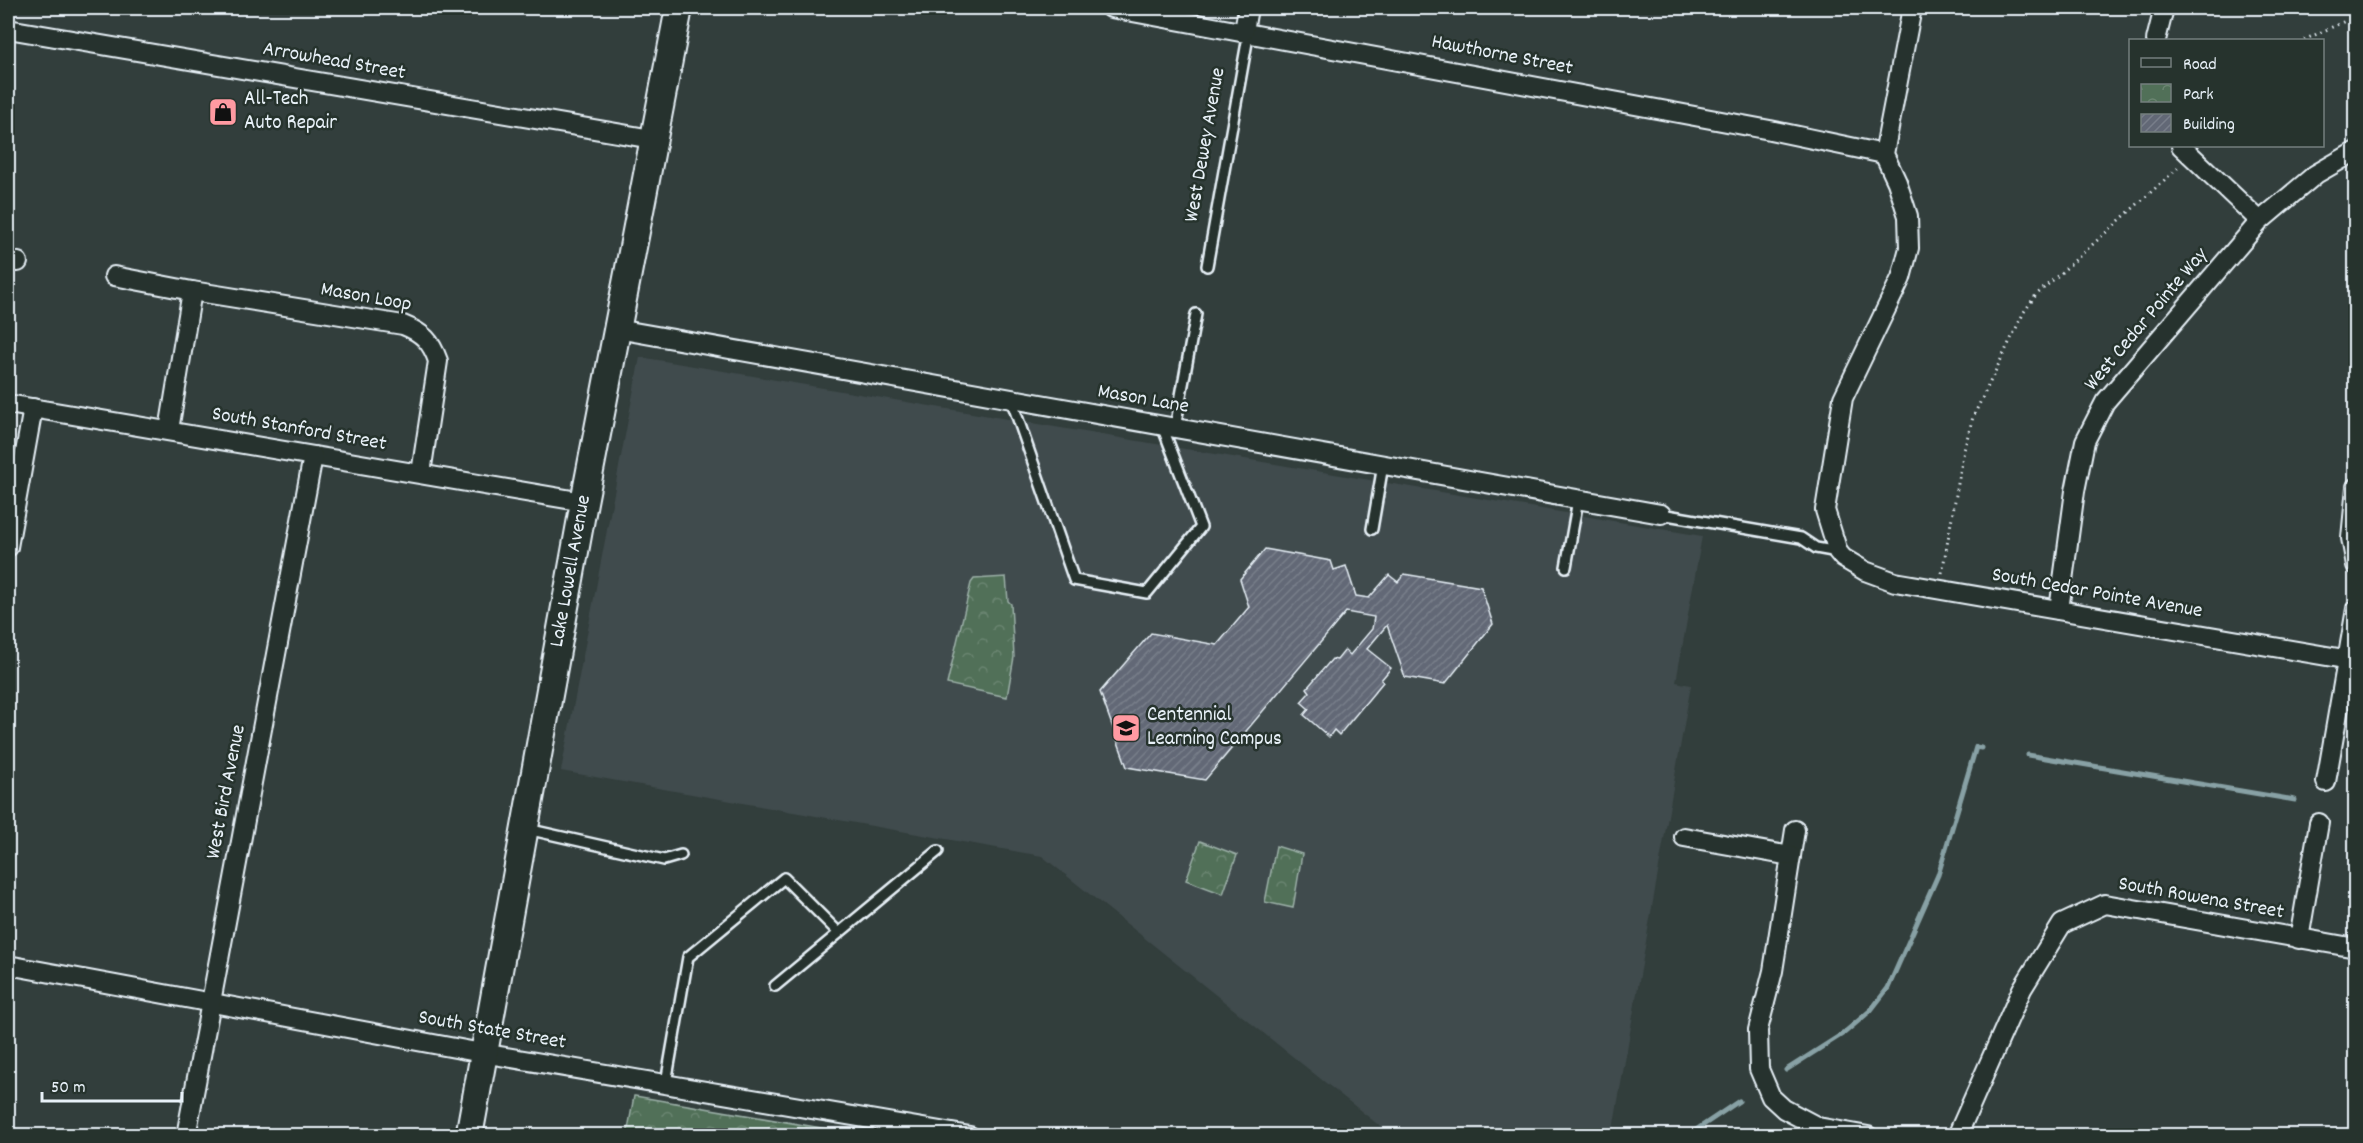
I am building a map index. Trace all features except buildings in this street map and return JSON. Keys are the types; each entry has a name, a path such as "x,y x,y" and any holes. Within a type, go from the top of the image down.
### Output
{"main road":[{"name":"Lake Lowell Avenue","path":"469,1136 482,1053 584,502 652,139 680,8"}],"street":[{"name":"Hawthorne Street","path":"1112,8 1246,31 1884,154"},
{"name":"West Dewey Avenue","path":"1246,31 1248,8"},
{"path":"1838,552 1825,510 1843,398 1901,278 1909,248 1908,216 1898,182 1884,154 1912,8"},
{"path":"2156,39 2164,8"},
{"name":"Arrowhead Street","path":"8,28 652,139"},
{"path":"2186,151 2260,221"},
{"name":"West Cedar Pointe Way","path":"2059,610 2075,490 2085,441 2105,402 2260,221 2316,174 2355,152"},
{"name":"Mason Loop","path":"114,276 404,325 421,332 432,344 438,361 421,473"},
{"path":"169,430 192,291"},
{"name":"Mason Lane","path":"617,330 1661,514"},
{"name":"South Stanford Street","path":"8,404 584,502"},
{"path":"8,547 33,408"},
{"name":"West Bird Avenue","path":"186,1136 313,456"},
{"path":"2355,488 2351,538 2355,564"},
{"name":"South Cedar Pointe Avenue","path":"1838,552 1844,558 1895,582 2351,660"},
{"path":"2326,782 2351,660 2355,609"},
{"path":"2299,939 2319,823"},
{"path":"1795,830 1773,971 1758,1030 1759,1069 1772,1097 1784,1108 1818,1127 1868,1136"},
{"path":"1684,837 1791,856"},
{"name":"South Rowena Street","path":"1957,1136 2022,989 2062,924 2104,904 2355,948"},
{"name":"South State Street","path":"8,965 482,1053 970,1136"}],"lane":[{"name":"West Dewey Avenue","path":"1207,266 1246,31"},
{"path":"1011,399 1074,580 1147,593 1201,527 1168,427 1196,314"},
{"path":"1372,528 1383,465"},
{"path":"1566,567 1578,500"},
{"path":"1661,514 1801,538 1816,548 1838,552"},
{"path":"525,829 664,860 681,855"},
{"path":"775,986 938,851"},
{"path":"666,1083 688,957 784,878 838,932"}],"path":[{"path":"2306,39 2355,16"},
{"path":"1939,589 1964,450 1973,417 2024,312 2036,295 2186,151"}],"shaded area":[{"name":"Centennial Learning Campus","path":"640,357 1702,536 1676,682 1691,685 1612,1135 1391,1135 1042,856 561,771"}],"green space":[{"path":"1006,577 1008,601 1011,604 1014,657 1007,697 947,684 971,583 974,579"},
{"path":"1200,841 1237,855 1223,894 1186,880"},
{"path":"1276,846 1302,854 1293,908 1265,902"},
{"path":"635,1096 862,1135 627,1135"}],"waterway":[{"path":"1786,1070 1844,1033 1871,1010 1888,988 1938,875 1976,747 1981,748"},
{"path":"2028,755 2295,800"},
{"path":"1687,1136 1739,1101"}],"place":[{"name":"All-Tech Auto Repair","path":"223,112"},
{"name":"Centennial Learning Campus","path":"1126,728"}]}
